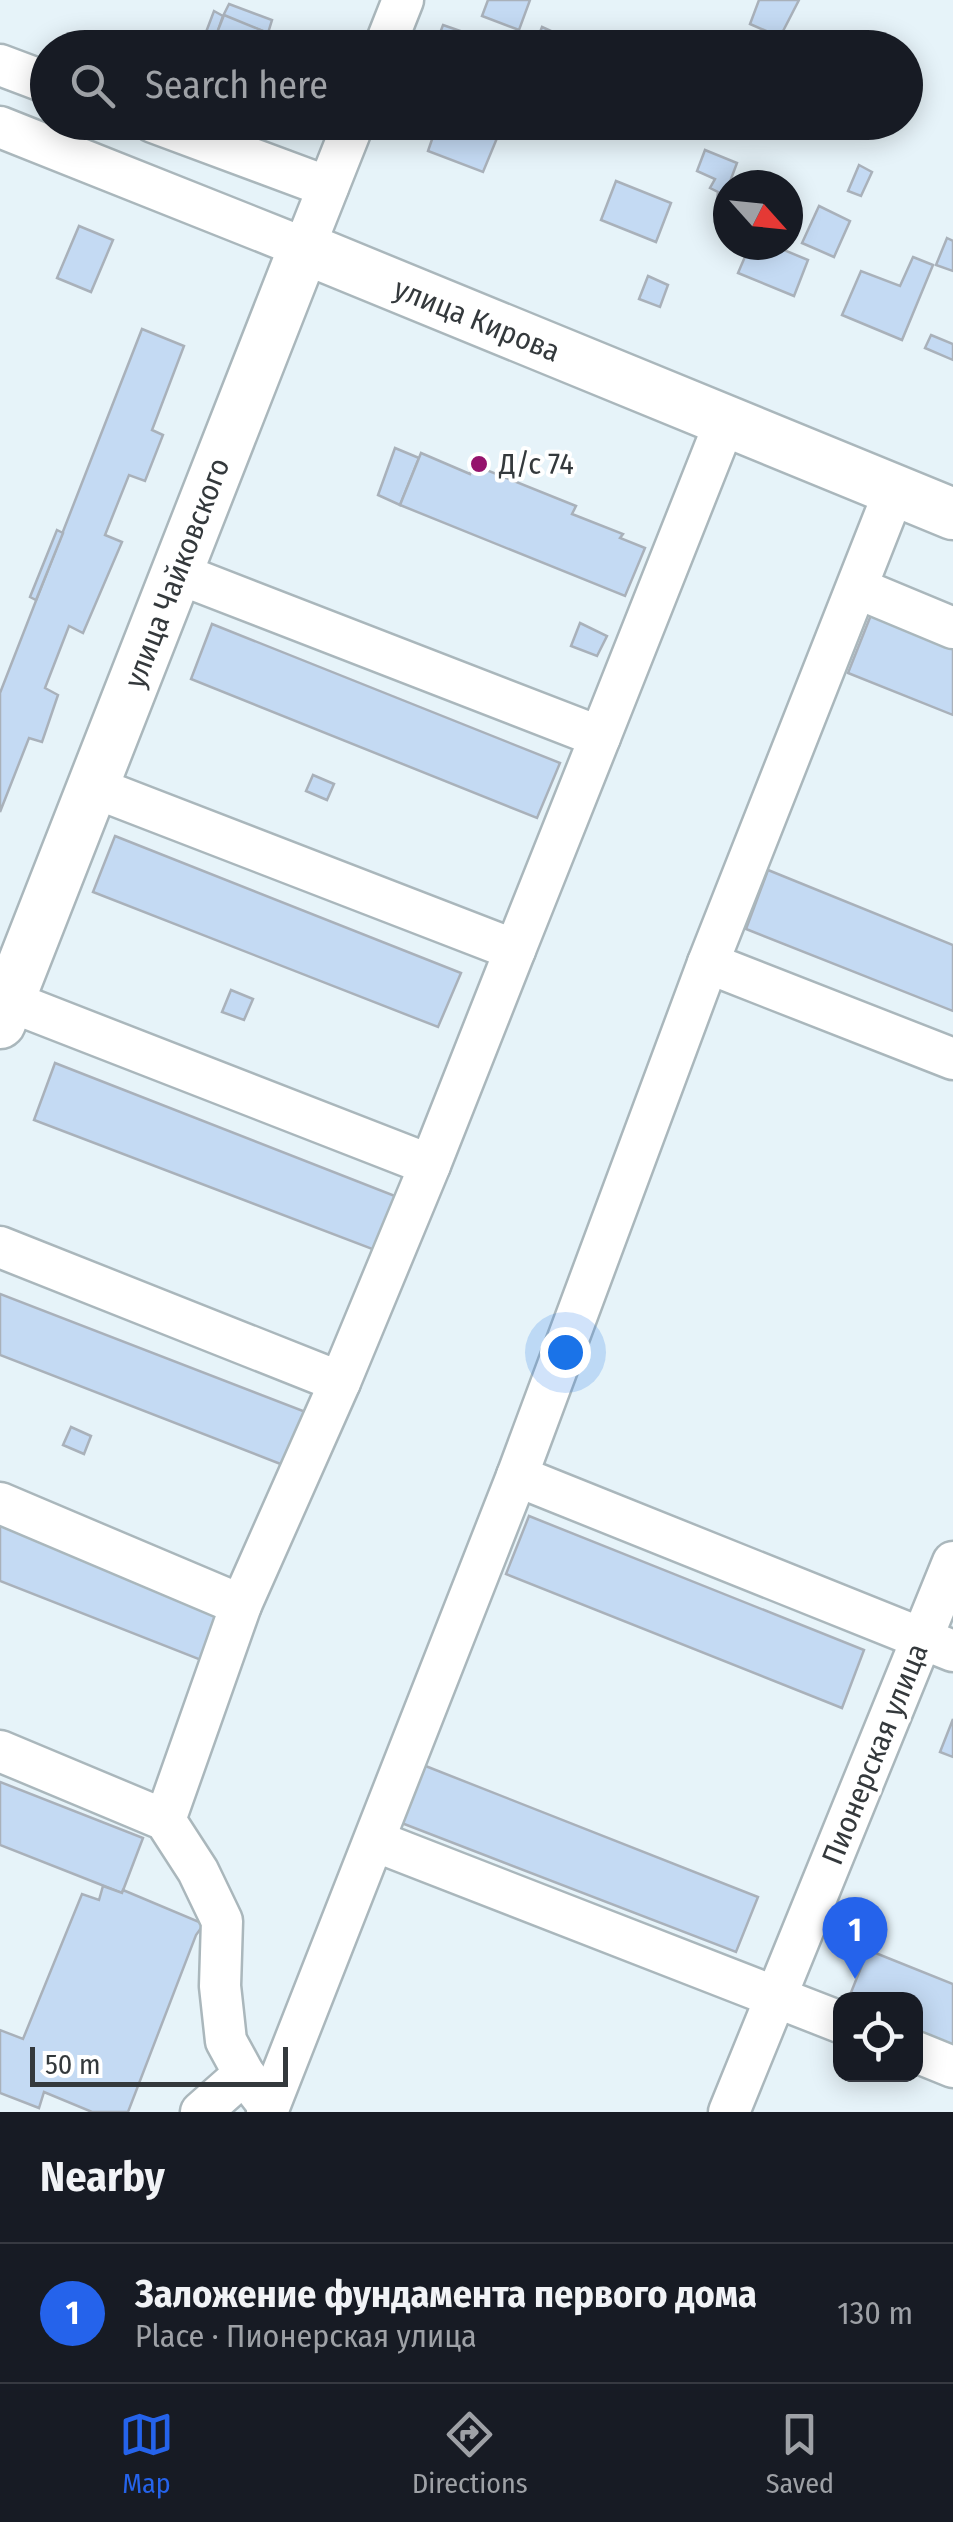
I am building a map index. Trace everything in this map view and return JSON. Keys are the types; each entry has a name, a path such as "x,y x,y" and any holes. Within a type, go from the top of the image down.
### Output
{"main road":[{"name":"улица Кирова","path":"304,248 953,514"},
{"name":"улица Чайковского","path":"4,1012 304,248"}],"street":[{"path":"391,30 403,0"},
{"path":"0,66 30,77"},
{"name":"улица Кирова","path":"0,128 30,140"},
{"name":"улица Кирова","path":"30,140 304,248"},
{"path":"201,140 328,188"},
{"name":"улица Чайковского","path":"304,248 347,140"},
{"path":"165,1820 241,1605 430,1165 725,422"},
{"path":"268,2109 517,1476 708,963 894,492"},
{"path":"177,573 600,737"},
{"path":"857,588 953,628"},
{"path":"93,787 516,950"},
{"path":"708,963 953,1059"},
{"path":"4,1012 430,1165"},
{"path":"0,1247 340,1382"},
{"path":"517,1476 938,1644"},
{"path":"0,1503 241,1605"},
{"name":"Пионерская улица","path":"729,2112 776,1996 938,1644 953,1562"},
{"path":"0,1752 165,1820 198,1870 222,1921 222,2015 226,2041 268,2109"},
{"path":"375,1841 833,2019"},
{"path":"923,2055 953,2067"},
{"path":"201,2112 244,2074"}],"building":[{"path":"488,0 530,0 519,30 482,16"},
{"path":"759,0 799,0 784,30 764,30 750,24"},
{"path":"229,4 272,20 269,30 260,30 223,16"},
{"path":"214,11 223,16 218,30 207,30"},
{"path":"224,15 261,30 218,30"},
{"path":"432,140 496,140 483,172 428,151"},
{"path":"705,150 737,163 734,170 713,170 713,178 697,171"},
{"path":"859,165 872,172 861,196 848,191"},
{"path":"616,181 671,203 656,242 601,220"},
{"path":"819,206 850,221 834,257 803,241"},
{"path":"79,226 113,240 91,292 57,278"},
{"path":"947,238 953,241 953,271 936,265"},
{"path":"913,257 933,265 902,340 842,315 861,271 900,286"},
{"path":"744,260 808,260 794,296 738,273"},
{"path":"648,276 668,285 660,307 639,299"},
{"path":"142,329 184,346 152,430 163,435 145,481 129,475 105,535 122,542 83,633 69,626 45,688 58,695 42,742 29,738 0,812 0,693"},
{"path":"931,335 953,344 953,360 925,348"},
{"path":"395,448 419,458 400,505 378,495"},
{"path":"421,453 470,474 474,465 576,506 572,514 623,534 620,538 645,548 625,596 400,505"},
{"path":"57,530 63,533 36,600 30,597"},
{"path":"871,615 953,648 953,715 848,673"},
{"path":"580,623 607,636 597,656 571,646"},
{"path":"212,624 560,763 537,818 191,679"},
{"path":"313,775 334,784 327,800 306,791"},
{"path":"115,836 461,973 438,1027 93,892"},
{"path":"768,870 953,945 953,1011 746,929"},
{"path":"231,990 253,999 244,1020 222,1012"},
{"path":"55,1063 400,1198 380,1252 34,1120"},
{"path":"0,1294 316,1416 296,1470 0,1355"},
{"path":"71,1427 91,1436 84,1454 63,1445"},
{"path":"529,1516 864,1650 842,1708 506,1574"},
{"path":"0,1520 222,1608 201,1660 0,1581"},
{"path":"953,1719 953,1757 940,1752"},
{"path":"423,1765 758,1897 736,1952 399,1822"},
{"path":"0,1782 143,1838 122,1893 0,1845"},
{"path":"103,1886 122,1893 123,1890 204,1924 196,1935 128,2112 92,2112 44,2092 39,2108 0,2093 0,2030 23,2039 82,1894 99,1900"},
{"path":"868,1950 953,1984 953,2052 923,2040 923,1992 851,1992"}],"place":[{"name":"Д/с 74","path":"479,464"},
{"name":"Заложение фундамента первого дома","path":"855,1979"}]}
